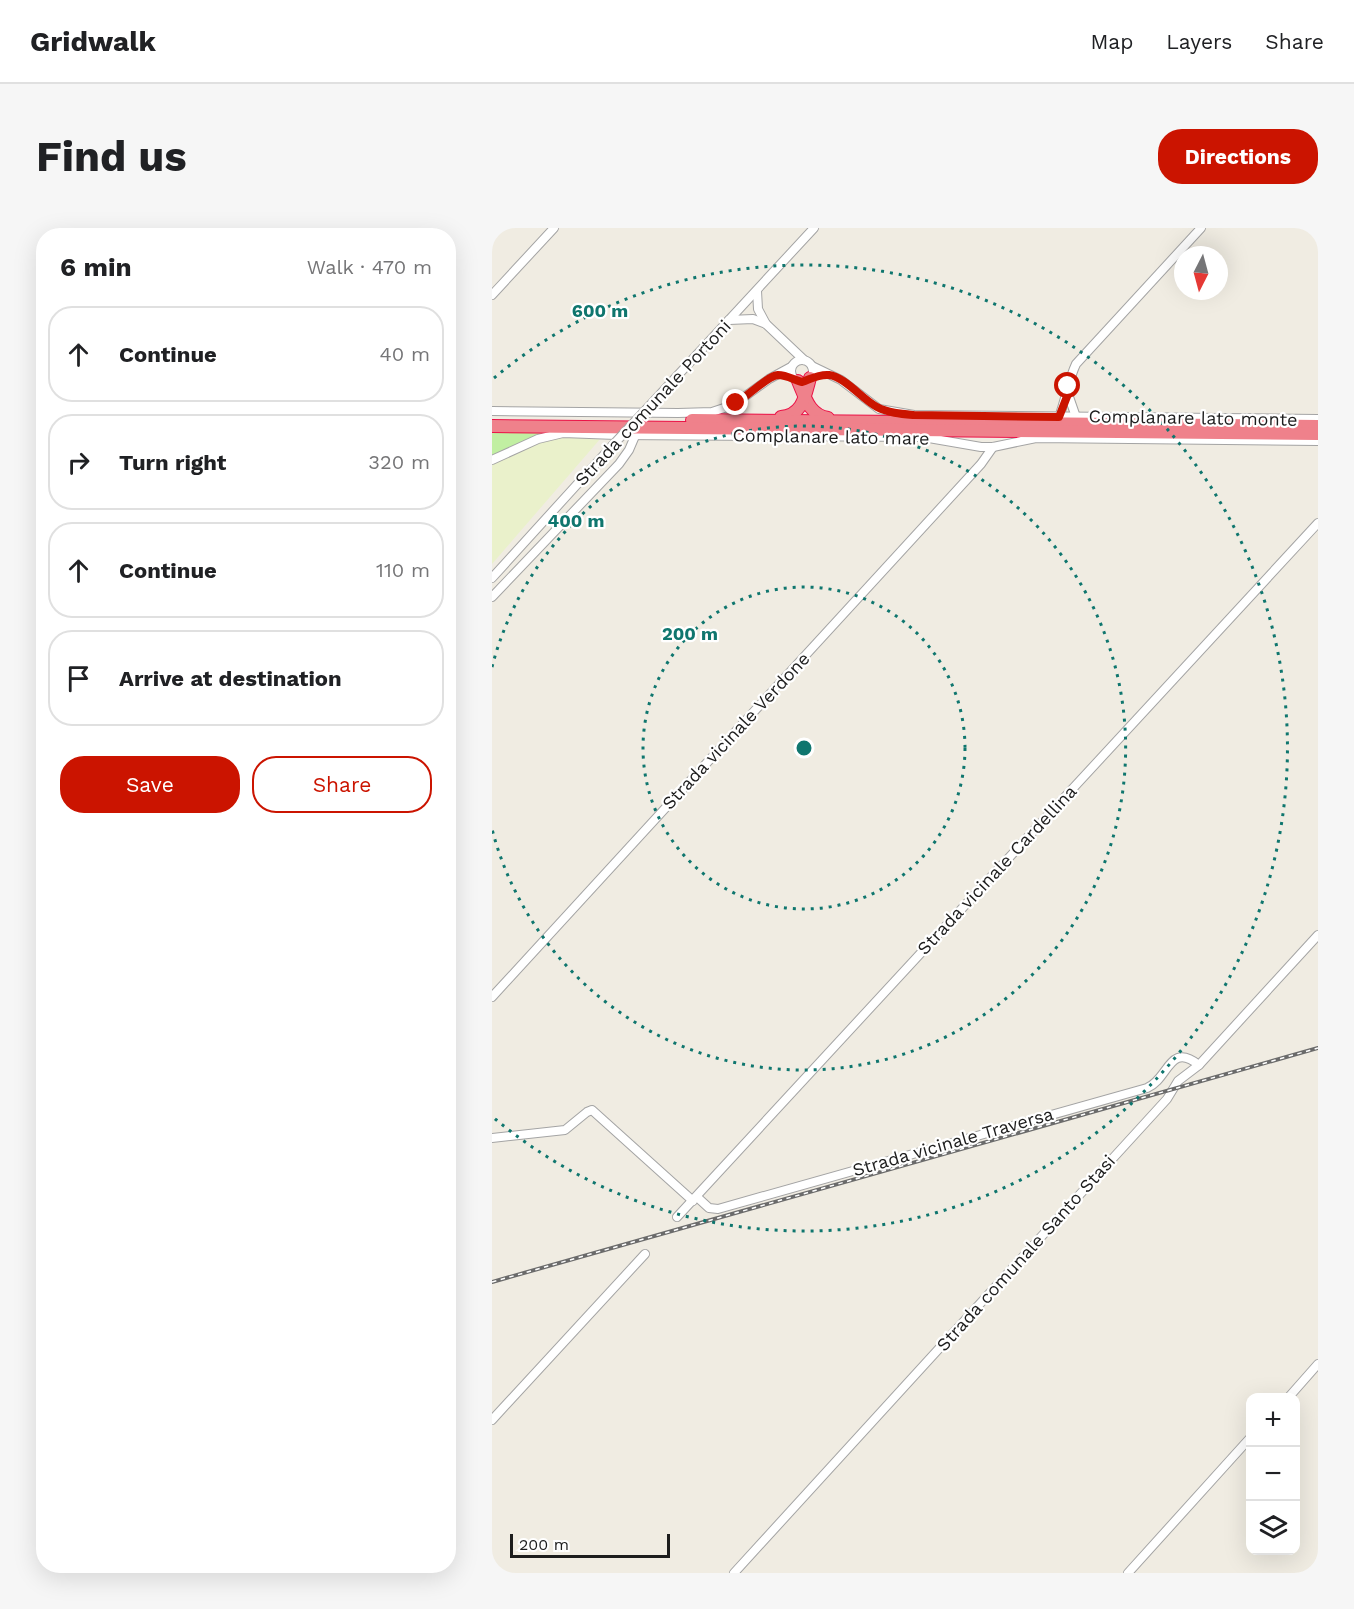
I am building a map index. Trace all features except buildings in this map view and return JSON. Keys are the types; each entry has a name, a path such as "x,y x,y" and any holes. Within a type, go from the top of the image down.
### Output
{"highway":[{"path":"804,376 805,398 810,410 819,416 883,422"},
{"path":"729,420 789,416 800,409 805,398"},
{"path":"492,418 1318,426"},
{"path":"492,428 515,426 1318,434"}],"street":[{"path":"492,295 554,228"},
{"name":"Strada comunale Portoni","path":"492,578 814,228"},
{"path":"1059,417 1068,394 1070,376 1076,364 1201,228"},
{"path":"757,291 758,309 766,324 804,360 804,376"},
{"path":"744,304 758,309"},
{"path":"744,304 753,319"},
{"path":"729,320 753,319 766,324"},
{"path":"788,345 792,365 804,376"},
{"path":"492,411 712,412 733,405 796,361 804,360"},
{"name":"Complanare lato monte","path":"777,375 828,375 841,380 874,406 891,412 914,415 1318,419"},
{"path":"1068,394 1076,417"},
{"name":"Complanare lato mare","path":"492,460 538,439 559,433 923,437 981,447 993,447 1036,438 1318,441"},
{"path":"492,597 619,464 629,450 635,435"},
{"path":"981,447 981,464"},
{"name":"Strada vicinale Verdone","path":"492,997 981,464 993,447"},
{"name":"Strada vicinale Cardellina","path":"677,1217 1318,523"},
{"name":"Strada comunale Santo Stasi","path":"734,1573 1167,1100 1178,1081 1199,1065 1318,935"},
{"name":"Strada vicinale Traversa","path":"492,1138 565,1130 586,1112 592,1110 695,1199 709,1208 718,1209 1147,1088 1156,1083 1170,1064 1180,1056 1189,1057 1199,1065"},
{"path":"492,1420 645,1254"},
{"path":"1292,1393 1318,1364"},
{"path":"1128,1573 1246,1443"}],"green space":[{"path":"492,431 550,432 492,458"},
{"path":"565,436 601,438 492,564 492,465 538,442"}],"railway":[{"path":"492,1282 1318,1048"}],"route":[{"path":"736,403 777,375 802,382 811,377 828,375 841,380 874,406 885,411 914,415 1059,417 1068,394 1068,386"}]}
